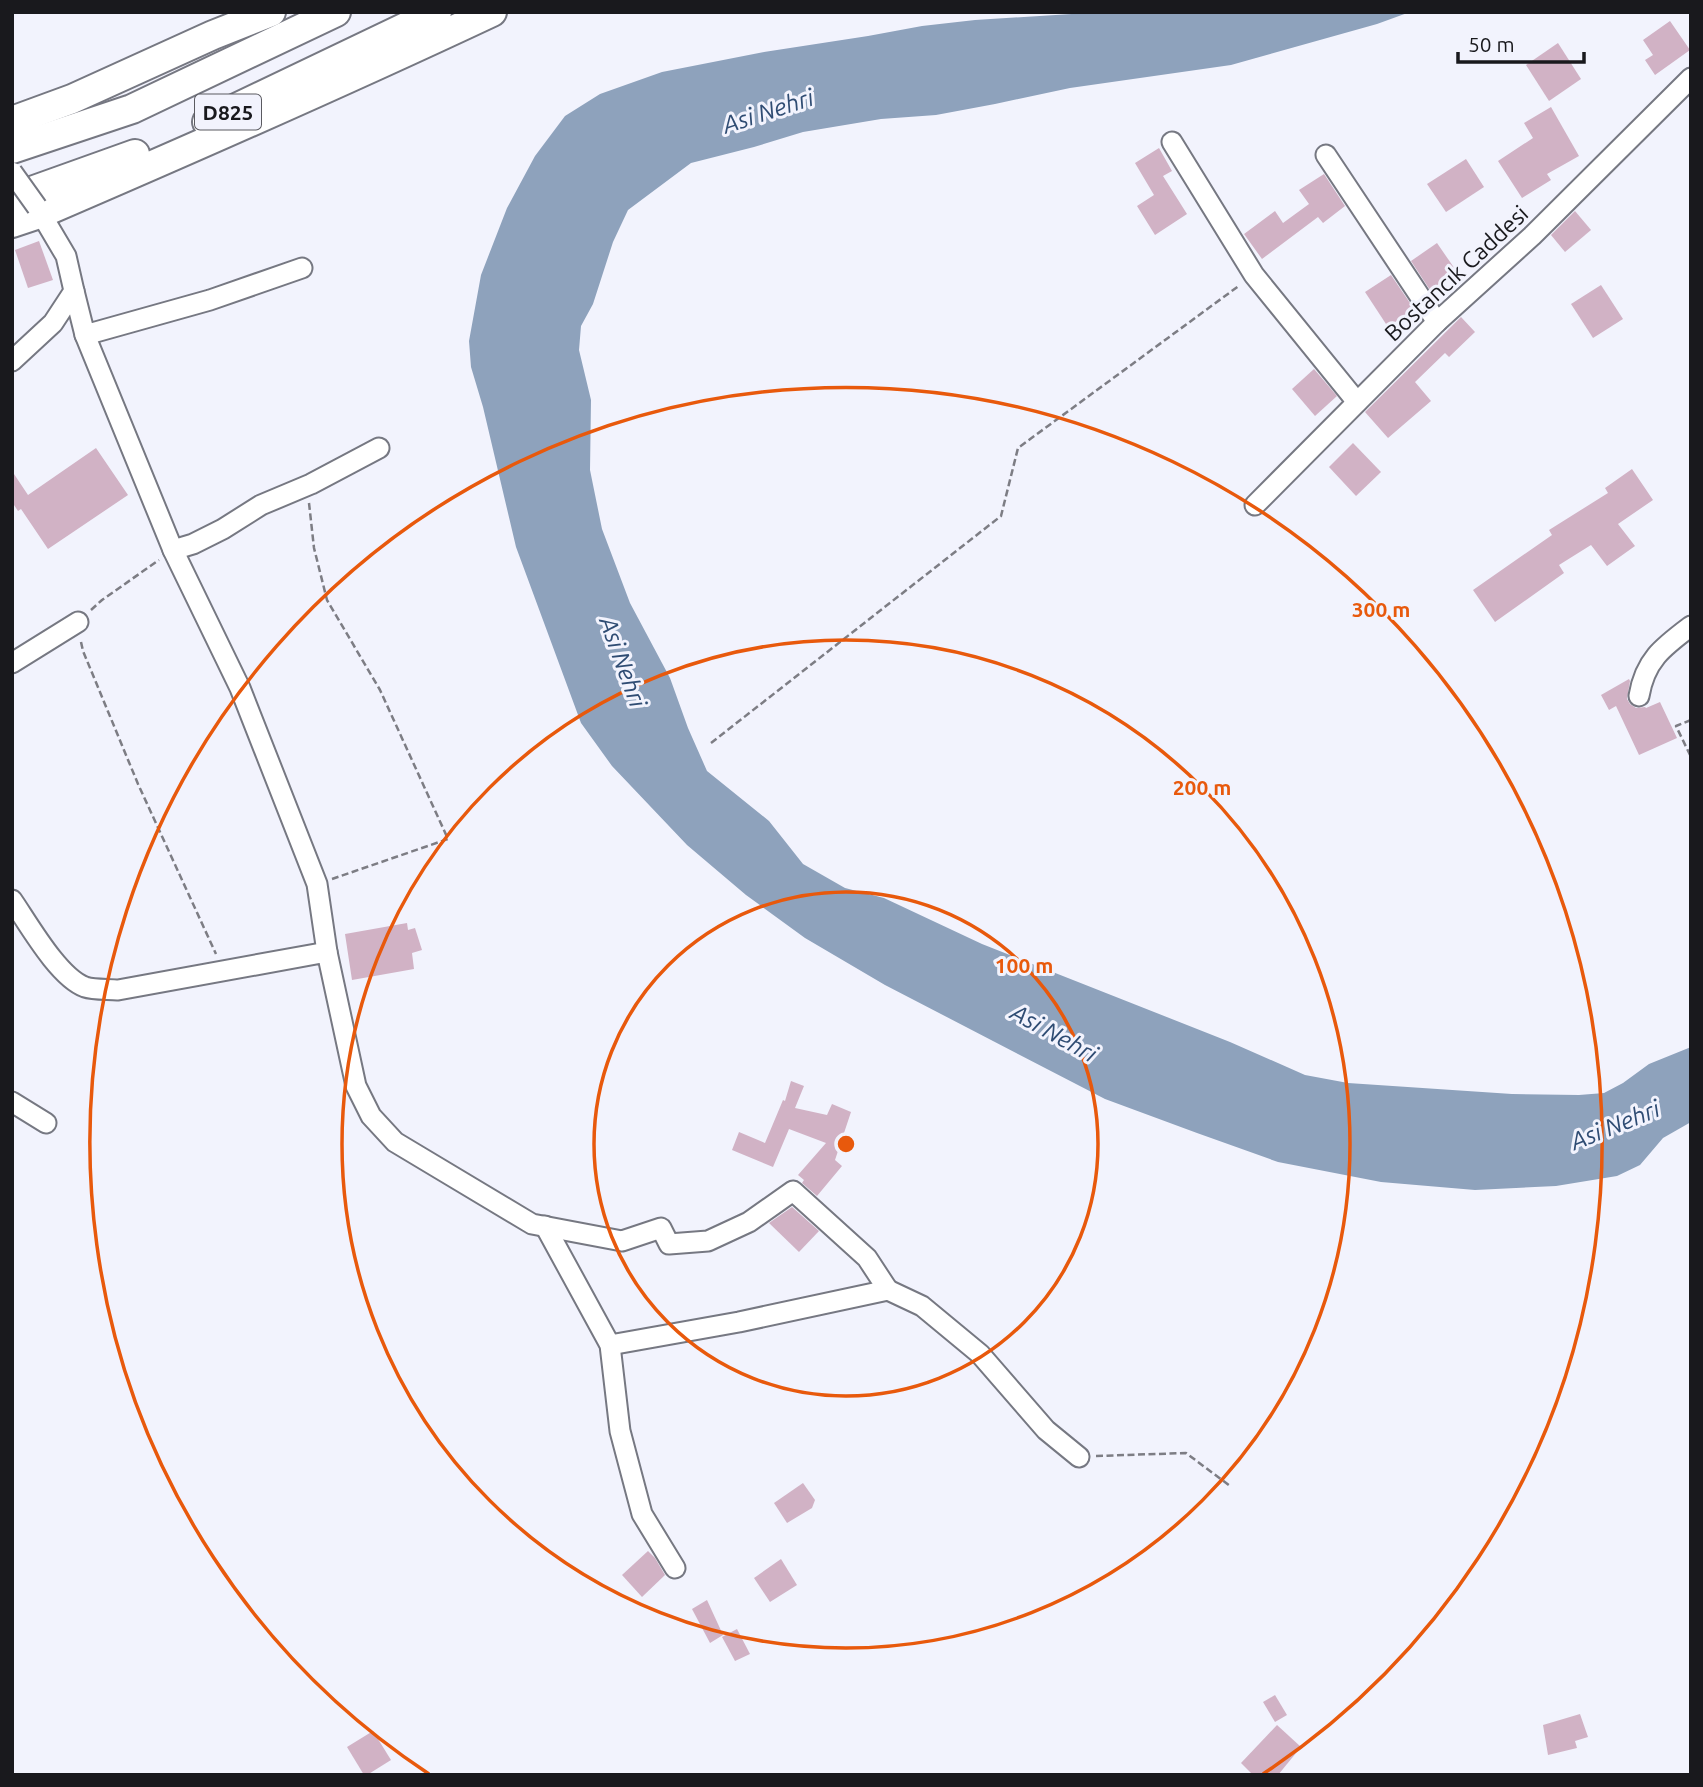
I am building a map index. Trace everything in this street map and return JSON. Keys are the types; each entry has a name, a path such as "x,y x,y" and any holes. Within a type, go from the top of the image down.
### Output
{"highway":[{"path":"12,121 72,99 213,35 271,12"},
{"name":"D825","path":"12,149 132,109 336,12"},
{"name":"D825","path":"30,206 437,12"},
{"path":"12,223 30,206 342,82 492,12"}],"street":[{"name":"Bostancık Caddesi","path":"1255,505 1437,321 1522,245 1691,78"},
{"path":"1172,142 1254,275 1357,402"},
{"path":"1326,155 1437,321"},
{"path":"12,172 30,206 66,256 85,335 173,550 240,688 317,884 327,952 356,1086 371,1116 395,1142 532,1224 622,1241 661,1228 669,1244 708,1241 749,1222 793,1191 867,1258 888,1290 922,1306 980,1354 1046,1430 1079,1457"},
{"path":"85,335 210,300 302,268"},
{"path":"12,360 53,323 74,291"},
{"path":"173,550 193,544 261,505 308,486 379,447"},
{"path":"12,663 78,622"},
{"path":"1639,696 1642,680 1654,657 1691,626"},
{"path":"12,900 62,971 85,987 118,990 327,952"},
{"path":"12,1101 46,1123"},
{"path":"545,1226 610,1345 620,1431 642,1514 675,1569"},
{"path":"610,1345 739,1322 888,1290"}],"path":[{"path":"711,743 1001,516 1018,448 1254,275"},
{"path":"308,486 313,548 327,600 380,691 449,839 317,884"},
{"path":"173,550 102,600 78,622 83,651 133,772 223,971"},
{"path":"1691,720 1676,726 1691,757"},
{"path":"1079,1457 1186,1453 1230,1486"}],"water":[{"name":"Asi Nehri","path":"1103,12 1410,12 1377,24 1231,65 1070,88 936,115 881,119 803,132 691,163 628,210 613,242 593,304 581,326 579,350 591,400 590,470 602,529 630,603 670,678 707,771 769,821 803,864 845,888 884,898 982,944 1230,1042 1305,1075 1348,1083 1512,1094 1579,1095 1604,1093 1649,1064 1691,1047 1691,1122 1663,1138 1640,1165 1617,1176 1556,1186 1475,1190 1381,1182 1278,1162 1105,1099 885,985 805,938 746,895 687,845 612,766 581,723 516,547 471,367 469,341 481,275 507,208 535,156 565,116 600,94 662,72 922,26"}],"building":[{"path":"1670,21 1690,50 1655,75 1645,60 1653,55 1643,40"},
{"path":"1558,43 1581,79 1549,101 1526,65"},
{"path":"1551,107 1579,156 1547,174 1551,180 1522,198 1498,161 1533,138 1524,123"},
{"path":"1159,148 1172,171 1163,176 1187,214 1155,235 1137,206 1154,195 1135,163"},
{"path":"1466,159 1484,187 1446,212 1427,184"},
{"path":"1324,174 1345,206 1323,223 1318,217 1262,259 1244,234 1275,211 1283,223 1309,204 1299,190"},
{"path":"1575,211 1591,230 1565,252 1551,235"},
{"path":"39,241 53,280 28,288 15,250"},
{"path":"1437,243 1457,272 1430,290 1411,261"},
{"path":"1391,275 1414,309 1388,327 1365,292"},
{"path":"1601,285 1623,319 1593,338 1571,304"},
{"path":"1461,317 1475,332 1449,357 1445,353 1415,382 1431,401 1388,438 1365,412"},
{"path":"1314,369 1337,396 1315,416 1292,389"},
{"path":"1353,443 1381,472 1356,496 1329,467"},
{"path":"96,448 128,495 48,549 21,509 18,511 12,502 12,471 28,495"},
{"path":"1632,469 1653,500 1618,524 1635,546 1607,566 1591,545 1559,565 1564,573 1495,622 1473,590 1552,535 1549,530 1608,493 1605,488"},
{"path":"1629,679 1627,699 1630,704 1636,708 1646,708 1660,702 1677,738 1639,755 1616,706 1609,710 1601,695"},
{"path":"407,923 408,930 415,928 422,950 412,953 414,969 352,980 345,934"},
{"path":"791,1081 804,1086 795,1108 827,1115 832,1104 851,1112 835,1160 842,1166 817,1196 802,1183 804,1180 798,1175 826,1143 789,1129 773,1167 732,1150 739,1132 765,1143 783,1100 785,1101"},
{"path":"792,1207 819,1231 799,1252 769,1223"},
{"path":"803,1483 815,1500 812,1508 787,1523 774,1503"},
{"path":"648,1551 665,1575 642,1597 622,1575"},
{"path":"781,1559 797,1585 770,1602 754,1578"},
{"path":"707,1600 723,1635 710,1643 692,1609"},
{"path":"737,1629 750,1654 735,1661 722,1637"},
{"path":"1275,1695 1287,1715 1275,1722 1263,1702"},
{"path":"1580,1714 1588,1737 1575,1741 1577,1748 1548,1755 1543,1725"},
{"path":"1277,1725 1301,1747 1278,1775 1253,1775 1241,1763"},
{"path":"373,1731 391,1760 364,1775 347,1747"}]}
